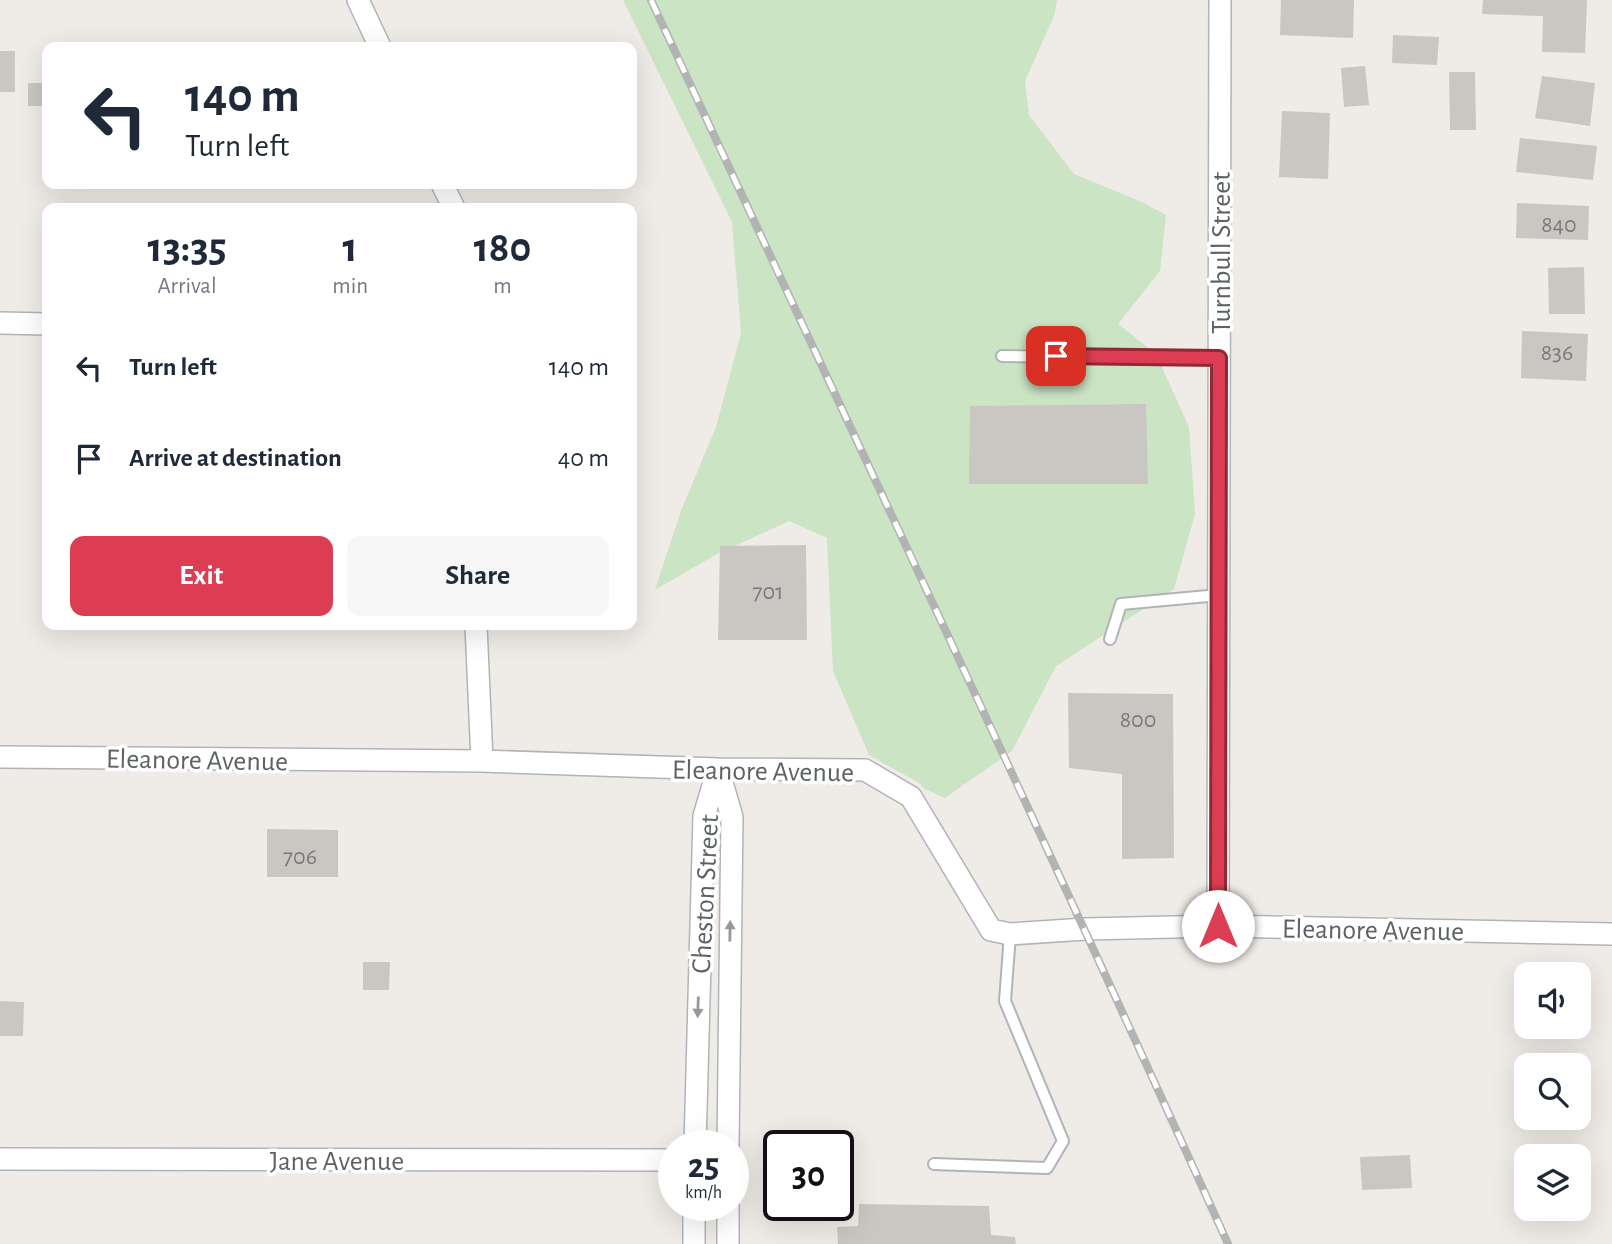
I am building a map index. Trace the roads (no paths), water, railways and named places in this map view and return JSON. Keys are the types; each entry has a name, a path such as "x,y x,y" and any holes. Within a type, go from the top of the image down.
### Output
{"street":[{"path":"358,0 378,42"},
{"name":"Turnbull Street","path":"1218,926 1220,0"},
{"path":"0,323 42,324"},
{"path":"476,630 482,761"},
{"name":"Eleanore Avenue","path":"0,757 482,761 718,769 864,770 911,797 990,930 1010,934 1218,926 1612,934"},
{"name":"Cheston Street","path":"695,1130 704,816 718,769"},
{"name":"Cheston Street","path":"718,769 732,817 727,1130"},
{"name":"Jane Avenue","path":"0,1159 658,1160"},
{"path":"694,1221 694,1244"},
{"path":"728,1221 728,1244"}],"lane":[{"path":"1002,356 1219,358"},
{"path":"1110,639 1121,604 1219,595"},
{"path":"934,1164 1046,1168 1063,1141 1005,1001 1010,934"}],"railway":[{"path":"651,0 1014,777 1228,1244"}]}
